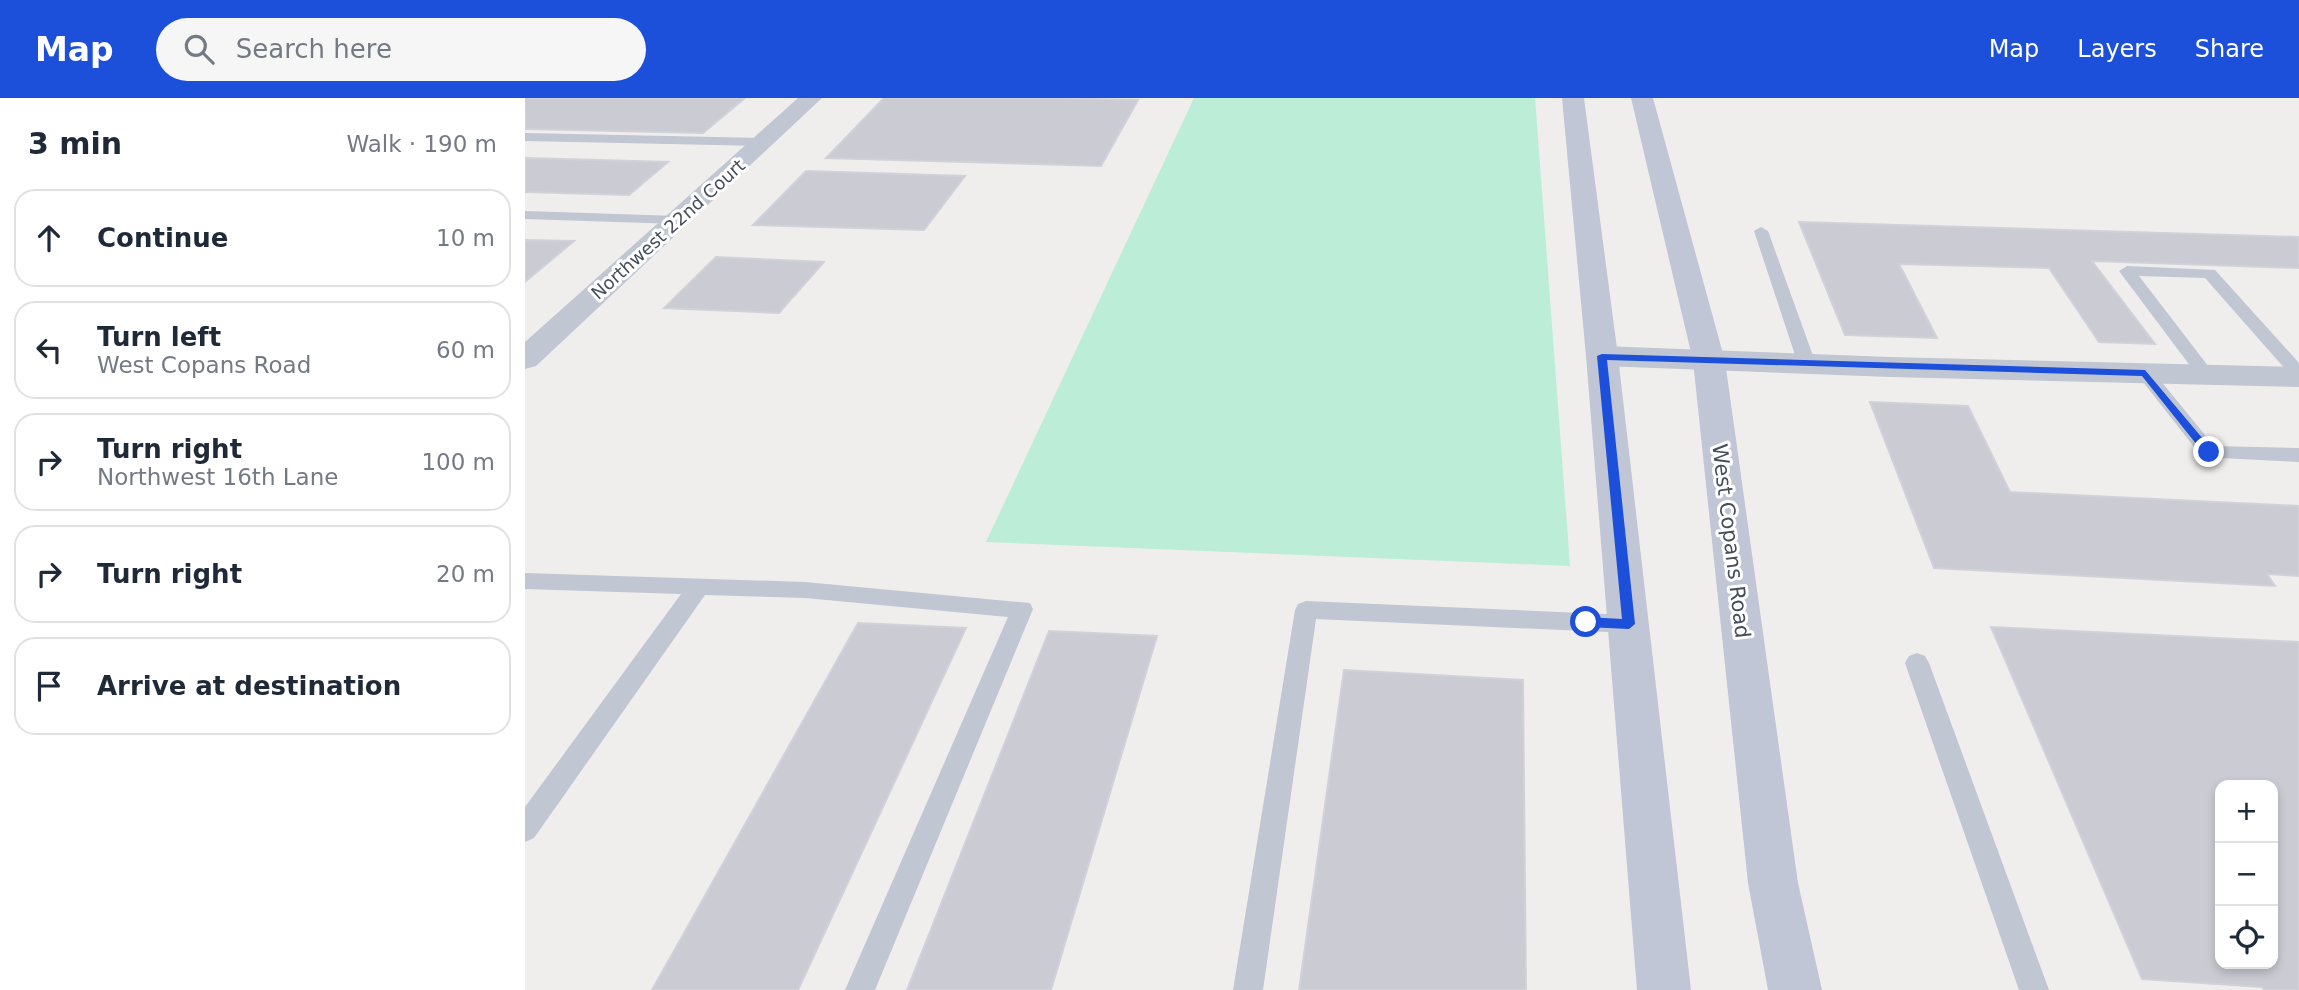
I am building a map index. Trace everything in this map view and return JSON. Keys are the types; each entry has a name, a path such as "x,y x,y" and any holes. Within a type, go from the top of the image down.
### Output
{"main road":[{"path":"1573,98 1602,356 1664,990"},
{"name":"West Copans Road","path":"1642,98 1709,361 1773,883 1795,990"}],"street":[{"name":"Northwest 22nd Court","path":"531,348 678,220 811,98"},
{"path":"1602,356 1807,365 2299,375"}],"lane":[{"path":"525,137 763,142"},
{"path":"525,215 678,220"},
{"path":"1761,231 1807,365"},
{"path":"2206,375 2127,271 2209,273 2299,375"},
{"path":"2145,373 2209,452 2299,455"},
{"path":"525,581 805,590 1022,609 860,990"},
{"path":"525,829 698,588"},
{"path":"1248,990 1306,610 1629,624"},
{"path":"1917,663 2034,990"}],"green space":[{"path":"1194,98 1535,98 1570,566 986,542"}],"building":[{"path":"525,98 745,98 703,133 525,129"},
{"path":"884,98 1138,100 1101,166 826,158"},
{"path":"525,158 668,162 629,195 525,192"},
{"path":"806,171 965,176 924,230 753,225"},
{"path":"1799,222 2299,237 2299,268 2092,261 2155,344 2099,342 2049,268 1899,264 1937,338 1845,335"},
{"path":"525,240 574,241 525,282"},
{"path":"716,257 824,262 779,313 664,308"},
{"path":"1870,402 1968,406 2010,492 2299,506 2299,576 2267,574 2275,586 1934,568"},
{"path":"858,623 966,628 798,990 652,990"},
{"path":"1991,627 2299,642 2299,990 2264,990 2262,987 2142,979"},
{"path":"1049,631 1157,636 1051,990 907,990"},
{"path":"1344,670 1523,680 1526,990 1299,990"}],"route":[{"path":"1586,622 1629,624 1602,356 2145,373 2209,452"}]}
